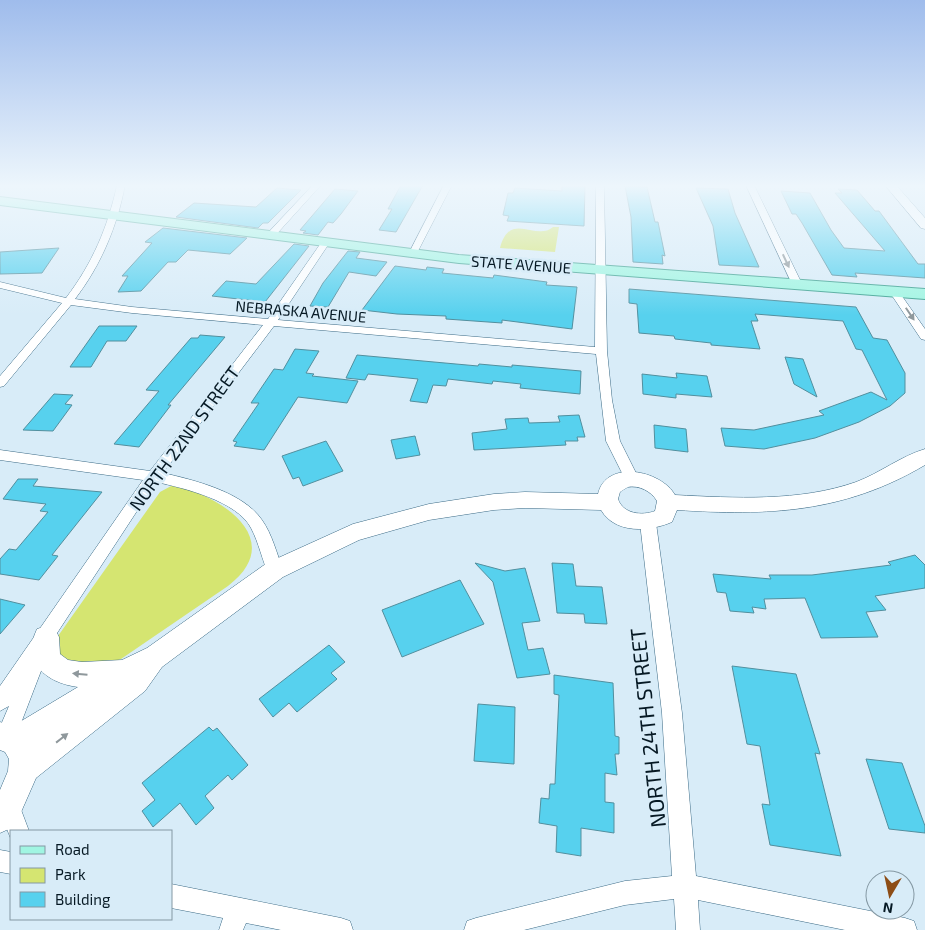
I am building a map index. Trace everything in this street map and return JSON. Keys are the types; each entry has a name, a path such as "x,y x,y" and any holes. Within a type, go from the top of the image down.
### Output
{"main road":[{"name":"STATE AVENUE","path":"218,228 459,260 925,294"}],"street":[{"path":"0,383 70,302 111,228"},
{"path":"272,235 278,228"},
{"path":"413,253 426,228"},
{"path":"601,228 601,351 606,400 613,441 632,479"},
{"path":"771,228 797,284"},
{"name":"NORTH 22ND STREET","path":"0,702 153,476 270,323 326,242"},
{"name":"NEBRASKA AVENUE","path":"0,285 70,302 132,310 601,351"},
{"path":"894,291 925,336"},
{"path":"0,456 153,476 194,485 244,509 258,524 275,570"},
{"path":"668,502 747,507 816,500 872,484 902,470 925,456"},
{"path":"632,479 651,483 659,488 668,502 664,516 648,523 627,520 618,515 608,502 610,488 622,480 632,479"},
{"path":"11,746 128,670 156,657 275,570 353,533 429,512 494,502 525,500 608,502"},
{"name":"NORTH 24TH STREET","path":"648,523 672,713 688,930"},
{"path":"46,636 47,660 56,670 87,675 128,670"},
{"name":"NORTH 22ND STREET","path":"11,746 46,636"},
{"path":"11,746 135,682 156,657"},
{"path":"9,818 20,787 11,746"},
{"path":"476,930 625,894 685,886 905,930"},
{"path":"172,896 235,920 341,930"}],"green space":[{"path":"551,228 559,228 555,252 500,248 504,237 510,231 524,229 546,231"},
{"path":"173,485 211,499 228,510 241,522 250,537 252,552 245,569 228,586 121,659 105,664 89,665 74,662 60,655 58,636 160,492"}],"building":[{"path":"162,228 247,238 230,254 188,250 176,262 168,262 141,291 118,292 128,276 122,276 152,243 145,242"},
{"path":"301,228 323,228 318,235 303,233 306,231 300,230"},
{"path":"380,228 398,228 396,232 379,230"},
{"path":"632,228 659,228 665,256 662,255 663,264 633,262"},
{"path":"713,228 742,228 759,267 719,265"},
{"path":"805,228 830,228 844,248 885,251 866,228 892,228 918,264 925,264 925,278 855,273 857,277 832,275"},
{"path":"294,244 309,246 265,302 212,296 226,281 256,284"},
{"path":"59,248 42,273 0,274 0,252"},
{"path":"348,251 360,252 356,258 387,262 376,276 349,272 328,307 310,306 323,283"},
{"path":"395,266 426,270 427,267 444,269 442,273 493,278 494,275 547,282 546,285 577,287 572,329 502,320 502,323 446,319 446,316 362,310"},
{"path":"629,289 856,307 873,338 887,340 905,373 905,393 890,406 859,422 815,438 764,449 725,446 721,428 754,430 824,415 819,411 871,392 887,400 862,350 856,349 843,321 755,314 758,321 751,321 760,349 711,345 711,343 675,339 674,336 639,333 637,304 629,303"},
{"path":"99,326 137,326 126,341 107,341 91,367 70,367"},
{"path":"200,335 225,337 168,405 171,405 139,447 114,444 159,391 146,390 191,338 198,338"},
{"path":"295,349 319,351 306,373 314,374 312,376 358,381 347,403 298,397 264,450 234,446 237,442 233,441 259,403 251,403 274,369 283,370"},
{"path":"357,355 478,366 479,364 512,367 512,365 581,371 580,394 520,388 521,384 493,381 492,384 448,379 446,386 433,385 427,403 410,401 418,379 368,374 365,380 346,378"},
{"path":"785,357 803,359 817,397 794,384"},
{"path":"676,373 707,376 712,397 676,394 676,398 643,394 642,374 677,378"},
{"path":"54,394 73,395 65,404 72,405 53,431 23,430"},
{"path":"579,415 585,437 577,437 578,441 565,441 566,445 474,450 472,433 507,429 505,419 528,418 529,423 560,422 558,416"},
{"path":"654,425 686,429 688,452 655,448"},
{"path":"415,436 420,455 396,459 391,440"},
{"path":"326,441 343,471 303,486 299,477 293,479 282,456"},
{"path":"18,479 38,479 33,486 102,492 52,555 58,556 39,580 0,574 0,559 9,549 16,550 48,512 40,511 46,504 3,499"},
{"path":"915,555 925,565 925,588 875,596 886,610 866,612 878,637 821,638 805,598 764,599 766,609 752,607 754,613 730,611 726,593 717,592 713,574 771,579 769,575 812,575 891,565 888,562"},
{"path":"475,563 505,571 525,568 540,621 522,623 528,650 543,648 550,674 517,678 493,582"},
{"path":"552,563 573,564 576,586 602,587 607,624 585,623 584,614 557,613"},
{"path":"460,580 484,624 402,657 382,610"},
{"path":"0,599 25,605 0,634"},
{"path":"329,645 345,662 331,673 337,679 297,712 289,703 273,717 259,699"},
{"path":"732,666 796,674 820,754 815,753 841,856 770,845 762,804 770,805 760,746 747,744"},
{"path":"554,675 613,683 615,736 619,737 619,754 615,754 617,775 605,773 605,802 614,803 614,833 581,828 581,856 556,852 557,826 539,823 541,798 549,799 550,784 555,784 559,695 554,694"},
{"path":"478,704 515,707 514,764 474,761"},
{"path":"209,727 213,731 217,728 248,765 232,780 228,775 205,796 214,808 196,825 180,803 153,827 142,811 155,800 142,783"},
{"path":"866,759 902,763 925,826 925,833 889,829"}]}
